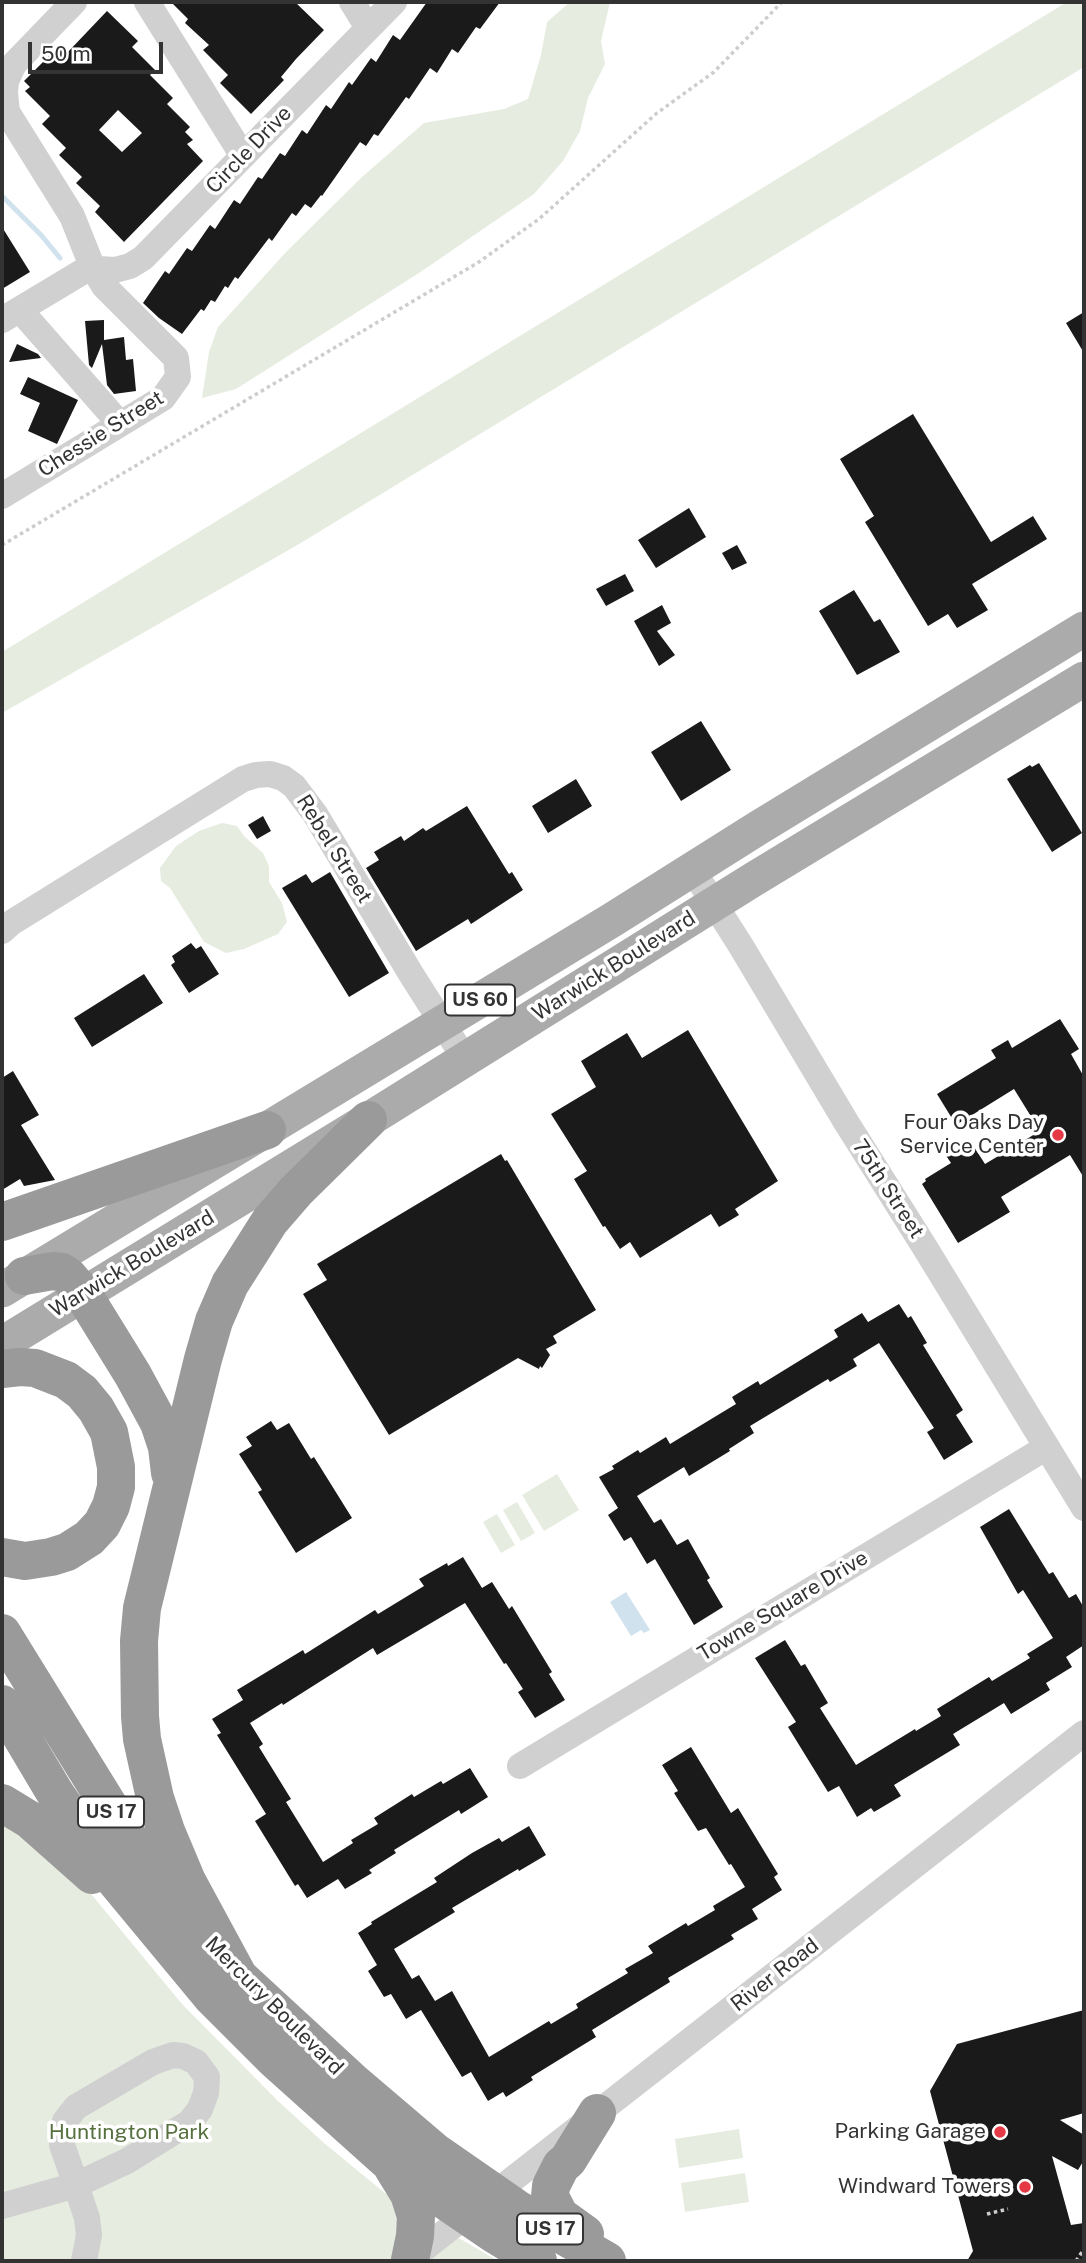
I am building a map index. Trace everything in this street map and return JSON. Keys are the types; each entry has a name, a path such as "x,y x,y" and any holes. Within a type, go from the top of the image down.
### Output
{"highway":[{"path":"239,1977 176,1857 155,1798 142,1739 138,1677 139,1641 150,1571 172,1482 214,1321 230,1284 270,1221 296,1191 368,1120"},
{"path":"2,1222 267,1130"},
{"path":"13,1283 53,1271 62,1272 83,1294 159,1423 167,1447 172,1482"},
{"path":"2,1369 35,1368 66,1380 82,1392 109,1432 116,1467 116,1487 111,1506 102,1524 89,1538 67,1552 51,1558 25,1561 2,1557"},
{"name":"Mercury Boulevard","path":"2,1633 141,1858 239,1977 387,2113 435,2151 481,2205 538,2261"},
{"name":"Mercury Boulevard","path":"2,1704 92,1848 155,1929 212,1997 317,2099 390,2163 607,2261"},
{"path":"2,1802 57,1842 101,1884 155,1929"},
{"path":"597,2113 555,2176 551,2197 560,2216 615,2261"},
{"path":"390,2163 409,2194 416,2216 409,2261"}],"main road":[{"name":"Warwick Boulevard","path":"13,1283 1084,629"},
{"name":"Warwick Boulevard","path":"2,1344 1084,679"}],"street":[{"path":"74,2 18,58 6,81 5,93 7,112 72,216 92,265 11,315 120,424"},
{"path":"147,2 243,156"},
{"path":"352,2 368,28"},
{"name":"Circle Drive","path":"92,265 99,270 115,270 130,266 143,258 394,2"},
{"name":"Chessie Street","path":"6,485 163,398 178,377 176,358 113,296 92,265"},
{"name":"Rebel Street","path":"2,931 10,923 243,779 270,774 283,778 294,786 315,814 465,1059"},
{"name":"75th Street","path":"692,869 1084,1508"},
{"name":"Towne Square Drive","path":"520,1766 1047,1447"},
{"name":"River Road","path":"409,2261 1084,1733"},
{"path":"2,2206 76,2185 127,2161 190,2122 200,2109 206,2093 207,2077 196,2063 183,2056 173,2055 139,2069 72,2110 65,2121 62,2145 76,2185 87,2218 89,2235 84,2261"}],"path":[{"path":"2,545 479,262 539,219 657,113 713,72 782,2"},
{"path":"987,2214 1008,2209"},
{"path":"1076,2261 1084,2249"}],"green space":[{"path":"570,2 610,2 601,41 605,64 588,98 580,131 563,161 534,194 422,271 236,389 202,398 209,352 218,327 287,251 362,177 424,123 504,109 528,99 547,22"},
{"path":"1067,2 1084,2 1084,67 294,547 2,713 2,652"},
{"path":"222,823 237,826 263,853 269,866 269,882 282,903 287,922 278,934 244,949 226,953 204,942 170,888 161,881 160,868 176,846 199,831"},
{"path":"557,1474 579,1510 544,1531 522,1495"},
{"path":"517,1502 535,1533 521,1541 503,1510"},
{"path":"497,1514 515,1545 501,1553 483,1522"},
{"name":"Huntington Park","path":"2,1820 82,1883 182,2004 278,2101 324,2143 391,2198 498,2261 2,2261"},
{"path":"739,2129 743,2158 679,2168 675,2139"},
{"path":"745,2173 749,2202 685,2212 681,2183"}],"water":[{"path":"626,1592 650,1630 644,1633 641,1630 631,1636 610,1602"}],"building":[{"path":"171,2 295,2 324,30 281,77 284,80 251,114 220,83 228,75 203,50 209,45 185,23 188,19"},
{"path":"427,2 500,2 480,29 476,27 458,53 452,49 437,73 430,68 409,99 406,97 378,136 374,134 366,146 360,142 311,208 305,204 296,216 292,213 272,241 269,238 238,279 235,277 228,288 225,286 215,302 211,300 204,311 201,309 182,334 159,318 143,303 165,271 169,274 187,248 192,251 210,225 215,229 234,200 240,204 258,177 262,179 280,153 285,156 302,130 307,134 326,105 331,109 349,82 352,85 371,58 376,62 393,35 400,40"},
{"path":"107,11 138,41 132,47 155,70 150,75 173,98 167,104 190,127 185,132 193,140 187,144 203,161 124,242 95,212 100,206 76,183 82,177 59,155 66,148 42,124 50,116 25,91 30,87 24,81 58,47 66,54","holes":["118,110 142,133 122,152 99,130"]},
{"path":"2,227 30,272 2,289"},
{"path":"1084,312 1084,353 1066,323"},
{"path":"104,320 104,340 124,337 126,360 133,359 136,391 114,394 107,385 102,344 92,368 89,365 85,321"},
{"path":"17,344 38,354 41,358 9,362"},
{"path":"28,377 78,400 57,444 28,431 40,403 20,394"},
{"path":"913,414 991,542 1033,516 1047,539 972,584 988,610 957,628 948,614 928,626 865,522 874,516 840,459"},
{"path":"689,508 706,537 656,568 638,540"},
{"path":"737,545 747,563 732,570 722,553"},
{"path":"625,574 634,591 606,606 596,589"},
{"path":"854,590 874,622 880,619 900,652 857,675 819,611"},
{"path":"662,605 671,623 657,631 675,655 659,666 634,621"},
{"path":"701,721 731,770 681,801 651,752"},
{"path":"1039,763 1082,833 1052,852 1007,779 1030,765 1032,767"},
{"path":"576,779 592,806 548,833 532,806"},
{"path":"467,806 509,874 512,872 523,890 471,924 468,919 416,951 366,868 379,860 374,852 401,836 404,841 423,828 426,831"},
{"path":"263,816 271,831 257,839 248,825"},
{"path":"330,872 389,973 349,997 282,888 306,874 312,883"},
{"path":"191,943 196,949 201,946 219,974 189,993 171,965 175,962 172,956"},
{"path":"144,974 163,1003 92,1047 74,1018"},
{"name":"Four Oaks Day Service Center","path":"1060,1019 1079,1049 1071,1054 1084,1077 1084,1178 1070,1155 1001,1197 1010,1212 958,1243 922,1184 925,1179 951,1163 945,1154 969,1139 985,1164 1040,1131 1014,1089 956,1125 937,1094 996,1058 991,1050 1008,1040 1012,1048"},
{"path":"688,1030 778,1181 735,1209 739,1215 719,1227 711,1214 640,1258 630,1242 620,1249 605,1226 603,1227 574,1179 587,1171 551,1114 596,1087 581,1061 627,1033 642,1058"},
{"path":"13,1071 39,1115 21,1125 55,1180 24,1186 20,1179 2,1190 2,1078"},
{"path":"501,1154 596,1310 553,1336 557,1343 546,1349 550,1355 542,1368 518,1358 389,1435 303,1294 327,1280 317,1264"},
{"path":"899,1304 908,1318 911,1316 927,1343 923,1345 963,1410 956,1415 973,1442 944,1460 927,1432 934,1428 879,1343 853,1359 857,1366 830,1382 828,1379 750,1426 754,1433 729,1449 730,1451 689,1476 684,1467 637,1496 654,1523 661,1519 677,1545 688,1539 723,1607 694,1625 655,1559 647,1564 631,1537 624,1541 608,1515 618,1508 599,1477 638,1450 640,1453 666,1437 670,1444 736,1404 732,1397 758,1381 760,1385 838,1337 834,1330 862,1313 868,1322"},
{"path":"271,1421 277,1430 289,1423 352,1518 296,1553 258,1492 262,1490 239,1454 252,1446 246,1437"},
{"path":"1009,1509 1049,1574 1053,1572 1069,1598 1076,1594 1084,1608 1084,1645 1066,1657 1072,1667 1046,1683 1050,1690 1011,1714 1004,1703 953,1734 960,1745 894,1785 901,1796 874,1812 871,1808 857,1817 839,1786 828,1792 788,1727 796,1722 755,1658 785,1640 801,1666 805,1664 828,1703 820,1708 856,1765 915,1729 916,1731 941,1716 937,1709 989,1677 992,1681 1030,1658 1027,1654 1053,1638 1023,1590 1018,1594 980,1527"},
{"path":"463,1557 482,1588 492,1582 509,1609 512,1606 552,1672 549,1674 565,1700 535,1718 518,1692 523,1689 465,1603 377,1655 373,1648 250,1723 263,1744 259,1747 291,1799 286,1802 323,1862 353,1843 351,1840 378,1824 374,1818 412,1794 414,1797 441,1781 443,1784 470,1768 488,1797 461,1814 459,1810 394,1850 396,1853 369,1870 372,1873 345,1889 338,1879 307,1898 298,1884 295,1886 255,1821 266,1814 217,1735 221,1733 212,1719 243,1700 237,1690 303,1650 305,1654 375,1610 378,1614 424,1586 419,1579"},
{"path":"691,1747 731,1813 738,1808 778,1874 774,1877 782,1890 752,1909 758,1919 731,1935 734,1939 668,1978 670,1982 592,2030 596,2037 531,2077 533,2080 506,2097 503,2092 488,2101 471,2072 462,2077 421,2010 406,2019 391,1994 384,1997 368,1971 377,1965 358,1933 372,1924 371,1922 437,1882 434,1878 472,1853 499,1838 502,1842 529,1826 546,1855 452,1908 455,1912 394,1949 412,1979 419,1975 435,2001 452,1991 489,2057 549,2021 551,2024 578,2008 576,2004 628,1973 625,1969 653,1953 648,1946 686,1923 688,1926 715,1910 713,1906 745,1887 706,1828 698,1831 674,1793 678,1791 662,1765"},
{"name":"Parking Garage","path":"1084,2010 1084,2113 1060,2120 1084,2135 1084,2160 1078,2170 1052,2156 1071,2225 1084,2223 1084,2255 1081,2261 967,2261 973,2251 930,2091 957,2044"}],"waterway":[{"path":"2,196 60,258"}],"place":[{"name":"Four Oaks Day Service Center","path":"1058,1135"},
{"name":"Parking Garage","path":"1000,2132"},
{"name":"Windward Towers","path":"1025,2187"}]}
